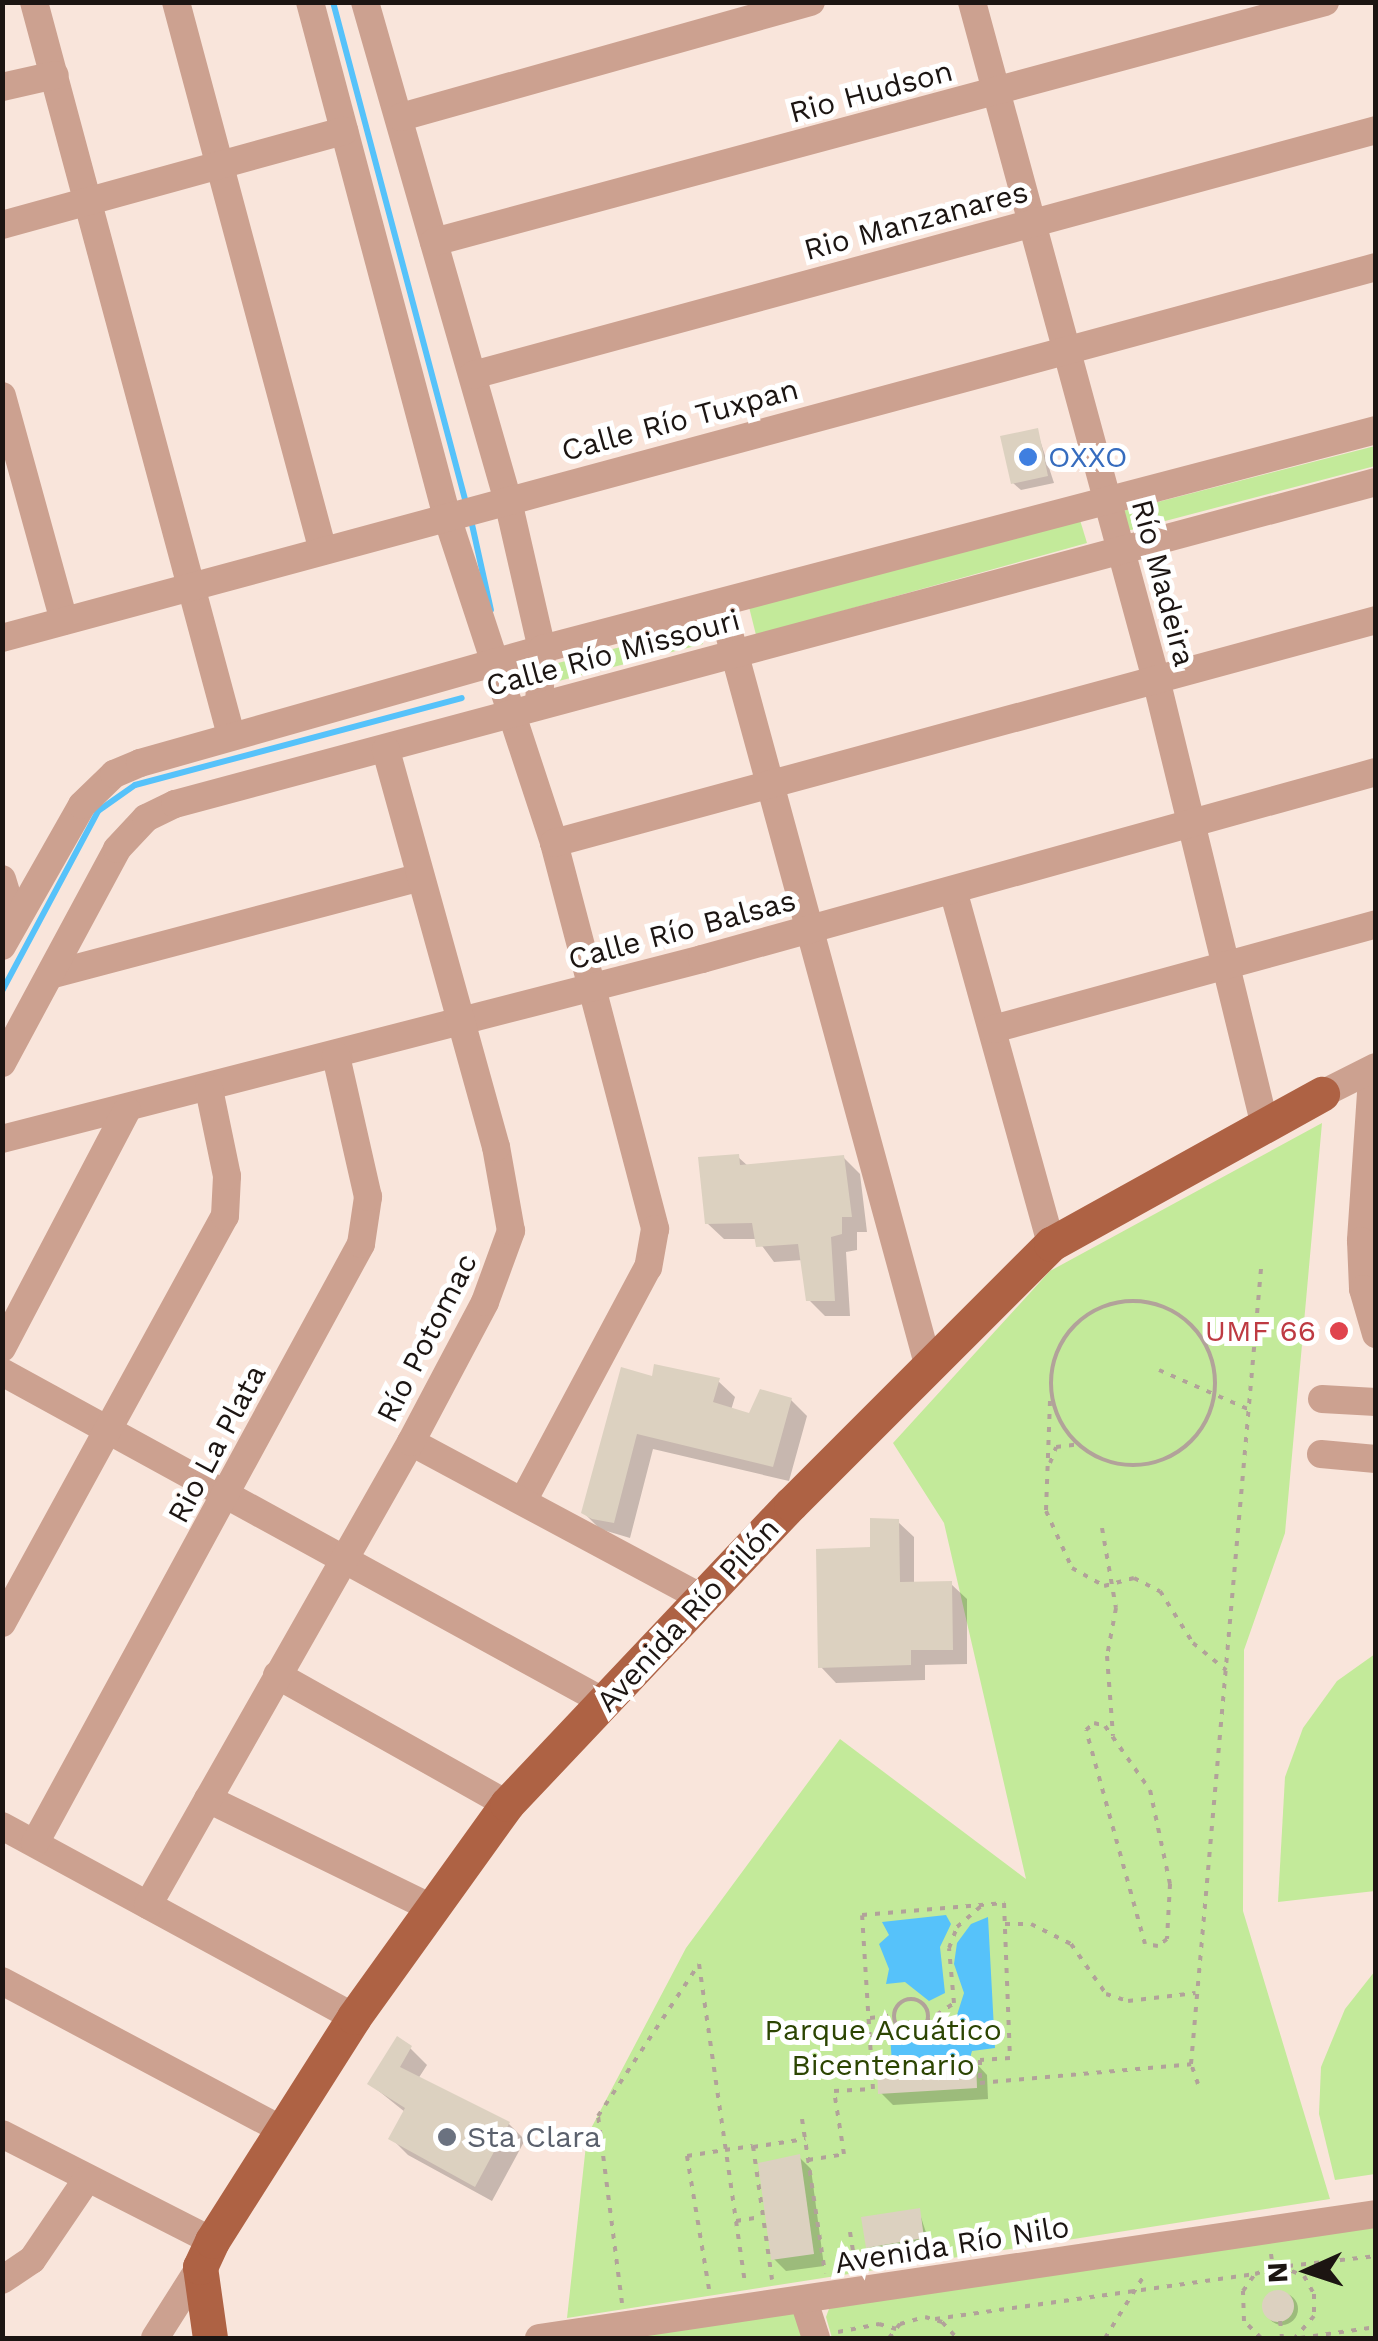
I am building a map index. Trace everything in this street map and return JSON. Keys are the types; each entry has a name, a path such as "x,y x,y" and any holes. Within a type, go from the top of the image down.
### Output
{"main road":[{"name":"Avenida Río Pilón","path":"206,2254 354,2017 429,1907 507,1804 928,1364 1051,1244 1322,1094"},
{"path":"206,2254 210,2338"}],"street":[{"path":"34,2 231,735"},
{"path":"176,2 323,551"},
{"path":"310,2 456,515 490,664 554,843 652,1209 654,1247 523,1501"},
{"path":"365,2 474,375 502,502 542,650 539,704"},
{"path":"401,117 811,2"},
{"name":"Río Madeira","path":"972,2 1156,679 1265,1125"},
{"name":"Rio Hudson","path":"434,242 1325,2"},
{"path":"2,88 55,75"},
{"name":"Rio Manzanares","path":"474,375 1376,130"},
{"path":"2,226 344,131"},
{"name":"Calle Río Tuxpan","path":"2,638 1376,267"},
{"path":"2,396 64,621"},
{"name":"Calle Río Missouri","path":"9,934 93,792 140,763 490,664 1376,430"},
{"name":"Calle Río Missouri","path":"2,1063 118,849 146,818 176,804 1376,482"},
{"path":"721,604 774,781 928,1364"},
{"path":"554,843 1376,620"},
{"name":"Río Potomac","path":"148,1904 412,1442 485,1302 511,1231 510,1202 416,878 386,750"},
{"name":"Calle Río Balsas","path":"2,1139 461,1023 1376,772"},
{"path":"50,975 416,878"},
{"path":"2,879 9,934"},
{"path":"953,890 1051,1244"},
{"path":"992,1029 1376,924"},
{"name":"Rio La Plata","path":"35,1843 227,1495 369,1219 336,1056"},
{"path":"1374,1084 1361,1241 1363,1289 1376,1334"},
{"name":"Avenida Río Pilón","path":"1322,1094 1374,1084"},
{"path":"2,1623 225,1216 228,1176 209,1089"},
{"path":"2,1348 127,1110"},
{"path":"2,1372 111,1427 342,1560 606,1704"},
{"path":"1322,1399 1376,1402"},
{"path":"412,1442 704,1598"},
{"path":"1321,1454 1376,1460"},
{"path":"276,1675 507,1804"},
{"path":"208,1799 429,1907"},
{"path":"2,1826 354,2017"},
{"path":"2,1982 284,2131"},
{"path":"2,2134 87,2179 206,2254 155,2338"},
{"path":"4,2279 32,2260 87,2179"},
{"name":"Avenida Río Nilo","path":"538,2338 1376,2214"},
{"path":"804,2300 826,2336"}],"path":[{"path":"1198,2084 1191,2064 1261,1268"},
{"path":"1048,1467 1056,1446 1081,1444 1116,1461 1174,1456 1196,1437 1216,1396 1206,1343 1186,1319 1139,1302 1094,1311 1059,1341 1051,1357 1046,1511 1053,1536 1072,1568 1111,1584 1134,1578 1160,1591 1194,1643 1226,1670"},
{"path":"1160,1370 1248,1409"},
{"path":"1050,1397 1081,1444"},
{"path":"1102,1528 1116,1608 1107,1656 1113,1741 1137,1768 1156,1812 1170,1884 1167,1939 1158,1946 1145,1944 1086,1730 1094,1723 1105,1726 1113,1741"},
{"path":"808,2160 844,2154 834,2091 873,2089 862,1915 1004,1903 1010,2058 980,2060 980,2083 1191,2064"},
{"path":"895,2015 906,2034 954,2003 949,1948 957,1927 982,1905"},
{"path":"1005,1924 1031,1924 1071,1944 1106,1994 1128,2001 1198,1993"},
{"path":"627,2326 598,2116 699,1964 745,2290"},
{"path":"868,2018 895,2015 908,1998 921,1998 926,2022"},
{"path":"802,2119 826,2278"},
{"path":"713,2313 688,2156 805,2139"},
{"path":"753,2147 772,2286"},
{"path":"736,2222 763,2216"},
{"path":"850,2232 856,2273"},
{"path":"1269,2239 1276,2289"},
{"path":"854,2261 895,2255"},
{"path":"889,2338 915,2318 935,2319 1256,2274 1272,2267 1376,2256"},
{"path":"1106,2338 1154,2257"},
{"path":"1280,2266 1304,2276 1314,2294 1314,2316 1298,2338"},
{"path":"1256,2274 1242,2291 1240,2310 1261,2338"},
{"path":"935,2319 957,2338"},
{"path":"1280,2321 1282,2338"},
{"path":"826,2336 880,2324 896,2329"},
{"path":"1298,2338 1376,2326"}],"green space":[{"path":"1375,446 1375,466 1127,531 1119,512"},
{"path":"1080,520 1087,543 756,635 749,607"},
{"path":"699,627 703,644 547,684 554,664"},
{"name":"Parque Acuático Bicentenario","path":"1322,1123 1285,1533 1244,1650 1243,1911 1330,2199 567,2318 587,2136 686,1948 840,1739 1026,1879 944,1523 893,1443 1050,1271"},
{"path":"1375,1654 1375,1891 1278,1902 1285,1777 1303,1728 1337,1681"},
{"path":"1375,1971 1375,2174 1335,2180 1319,2114 1321,2067 1345,2009"},
{"path":"1375,2218 1375,2338 832,2338 826,2317 830,2306"},
{"path":"795,2310 807,2338 579,2338"}],"water":[{"path":"946,1915 951,1924 940,1947 945,1993 929,2001 905,1982 886,1984 889,1969 879,1944 889,1935 882,1922"},
{"path":"988,1917 995,2048 972,2051 970,2058 892,2063 890,2035 921,2042 956,2018 964,1993 954,1964 957,1943 971,1924"}],"building":[{"path":"1038,428 1048,476 1011,484 1000,436"},
{"path":"739,1154 740,1165 844,1155 852,1217 842,1217 842,1234 831,1237 835,1301 806,1301 798,1244 756,1247 752,1223 705,1224 698,1157"},
{"path":"654,1364 720,1378 713,1402 749,1413 760,1389 792,1398 773,1467 637,1434 614,1523 592,1519 581,1513 621,1367 652,1376"},
{"path":"870,1518 899,1519 900,1582 952,1581 953,1650 911,1650 911,1665 818,1668 816,1549 870,1547"},
{"path":"397,2036 412,2046 400,2067 510,2122 475,2187 388,2139 405,2108 367,2084"},
{"path":"976,2060 977,2088 878,2094 877,2066"},
{"path":"800,2154 814,2254 771,2260 758,2163"},
{"path":"920,2208 924,2238 866,2248 861,2217"},
{"path":"1278,2290 1289,2295 1294,2306 1289,2317 1278,2322 1267,2317 1262,2306 1267,2295"}],"waterway":[{"path":"333,2 466,503"},
{"path":"471,520 491,610"},
{"path":"2,991 98,811 135,785 462,698"}],"place":[{"name":"OXXO","path":"1028,457"},
{"name":"UMF 66","path":"1339,1331"},
{"name":"Sta Clara","path":"447,2137"}]}
